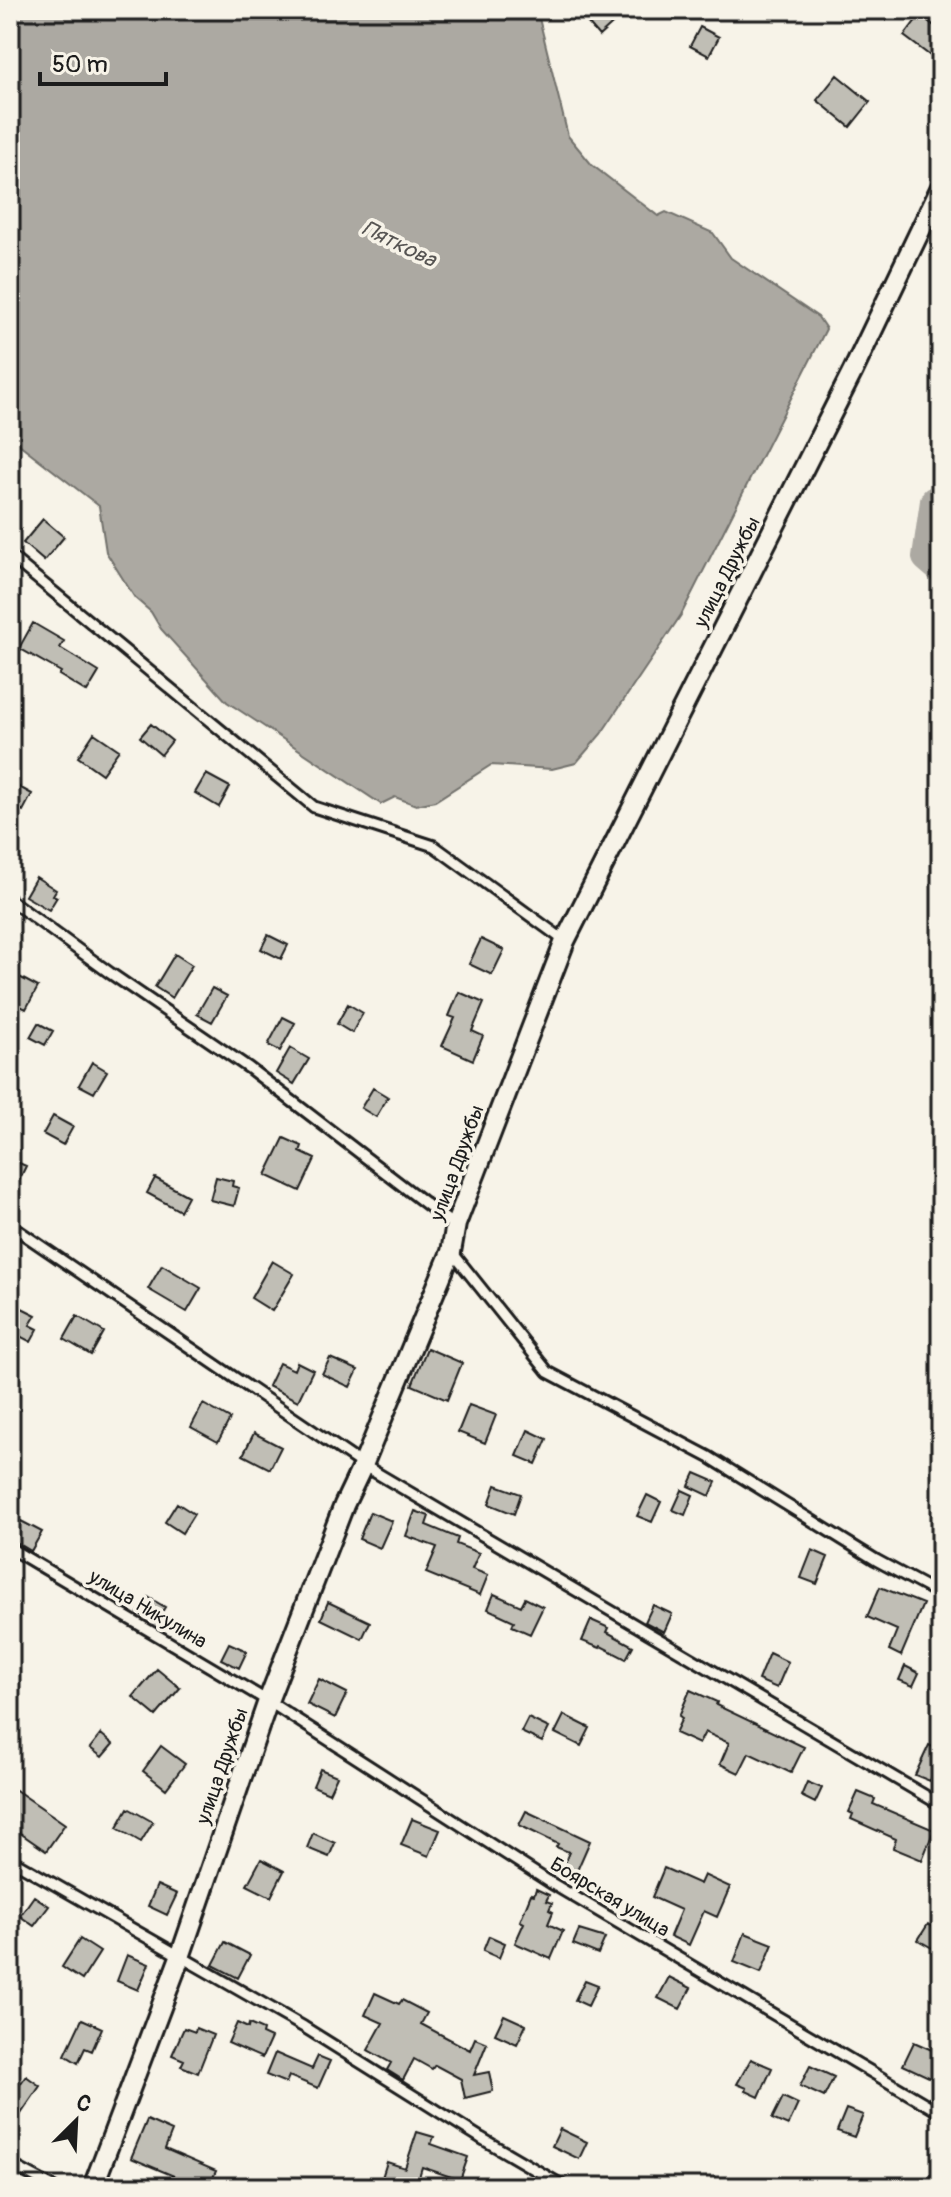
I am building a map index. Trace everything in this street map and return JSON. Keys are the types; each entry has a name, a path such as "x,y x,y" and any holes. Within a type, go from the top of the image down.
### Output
{"street":[{"name":"улица Дружбы","path":"456,1224 565,941 853,371 941,187"},
{"name":"улица Дружбы","path":"93,2187 180,1957 268,1701 344,1505 451,1252"}],"lane":[{"path":"10,556 314,807 434,846 565,941"},
{"path":"10,900 249,1068 456,1224 451,1252 548,1372 709,1457 876,1560 941,1595"},
{"path":"10,1225 363,1465 941,1805"},
{"name":"улица Никулина","path":"10,1548 268,1701"},
{"name":"Боярская улица","path":"268,1701 551,1883 941,2113"},
{"path":"10,1859 304,2027 565,2187"},
{"path":"10,2164 53,2187"}],"water":[{"path":"10,10 537,10 568,136 592,165 658,216 666,212 713,233 731,258 818,317 826,329 681,615 601,734 576,763 552,769 491,765 435,801 416,805 395,797 381,804 227,702 161,629 151,612 135,598 106,552 99,506 10,437"}],"building":[{"path":"601,10 612,10 619,18 599,36 587,22"},
{"path":"920,15 941,31 941,64 904,36"},
{"path":"700,27 719,37 709,56 690,46"},
{"path":"837,75 870,102 850,127 817,100"},
{"path":"43,519 64,537 44,561 23,543"},
{"path":"33,623 64,641 60,648 99,672 87,692 59,675 61,672 19,648"},
{"path":"151,724 172,741 161,755 140,737"},
{"path":"94,733 119,750 102,774 78,757"},
{"path":"206,774 230,787 219,807 195,793"},
{"path":"10,782 32,794 23,811 10,804"},
{"path":"36,877 56,890 53,895 57,897 49,910 25,896"},
{"path":"268,935 288,945 281,959 261,949"},
{"path":"481,939 504,950 492,975 469,964"},
{"path":"175,954 192,965 172,998 155,987"},
{"path":"10,972 38,987 26,1009 10,1001"},
{"path":"212,988 227,996 212,1022 197,1014"},
{"path":"459,992 484,1003 472,1031 483,1036 473,1060 442,1046 455,1018 449,1016"},
{"path":"348,1004 363,1013 352,1033 337,1024"},
{"path":"283,1017 295,1023 280,1051 268,1045"},
{"path":"38,1023 53,1031 45,1045 30,1037"},
{"path":"290,1048 309,1059 294,1084 276,1073"},
{"path":"92,1062 107,1071 94,1093 79,1085"},
{"path":"373,1088 388,1097 376,1117 361,1108"},
{"path":"53,1116 73,1127 63,1145 43,1134"},
{"path":"284,1138 302,1146 300,1152 315,1159 300,1191 266,1175"},
{"path":"10,1159 26,1166 10,1199"},
{"path":"216,1177 233,1181 232,1186 239,1188 234,1206 210,1200"},
{"path":"155,1178 188,1196 180,1211 147,1193"},
{"path":"272,1261 294,1274 272,1311 251,1298"},
{"path":"162,1265 201,1288 187,1312 148,1289"},
{"path":"18,1306 36,1315 30,1325 38,1329 31,1342 10,1331 10,1322"},
{"path":"77,1316 104,1332 91,1355 64,1339"},
{"path":"427,1348 462,1363 447,1400 412,1385"},
{"path":"330,1358 358,1370 350,1387 322,1374"},
{"path":"297,1362 313,1370 298,1401 268,1386 279,1363 294,1370"},
{"path":"203,1404 230,1419 218,1442 191,1427"},
{"path":"469,1405 496,1415 485,1443 458,1432"},
{"path":"528,1430 547,1439 536,1464 517,1456"},
{"path":"254,1433 281,1447 270,1469 243,1455"},
{"path":"695,1473 716,1482 710,1496 689,1486"},
{"path":"496,1485 521,1494 514,1514 489,1504"},
{"path":"682,1490 693,1495 685,1515 673,1510"},
{"path":"647,1495 661,1502 652,1522 637,1516"},
{"path":"177,1503 194,1514 182,1533 165,1522"},
{"path":"415,1511 429,1516 426,1525 458,1538 456,1544 479,1553 472,1569 488,1575 480,1595 426,1573 437,1547 406,1536"},
{"path":"370,1512 392,1521 380,1548 359,1539"},
{"path":"21,1521 42,1532 31,1551 11,1539"},
{"path":"812,1550 828,1557 817,1584 801,1578"},
{"path":"880,1587 923,1604 901,1656 889,1650 897,1630 867,1617"},
{"path":"494,1594 521,1606 525,1598 543,1607 530,1634 512,1626 514,1621 488,1609"},
{"path":"148,1597 165,1607 155,1623 138,1613"},
{"path":"328,1602 370,1622 362,1639 321,1619"},
{"path":"653,1605 672,1614 664,1632 645,1622"},
{"path":"591,1620 609,1628 607,1632 633,1646 626,1659 601,1646 582,1641"},
{"path":"229,1643 247,1651 239,1668 221,1659"},
{"path":"769,1653 788,1662 777,1688 758,1680"},
{"path":"905,1666 919,1673 913,1686 899,1680"},
{"path":"157,1669 180,1688 156,1716 133,1697"},
{"path":"319,1679 347,1693 335,1718 307,1704"},
{"path":"690,1690 804,1747 791,1773 749,1753 739,1773 720,1764 729,1743 705,1732 699,1744 675,1733"},
{"path":"564,1715 590,1728 581,1746 555,1733"},
{"path":"528,1718 549,1728 542,1742 521,1732"},
{"path":"101,1734 113,1744 102,1757 90,1748"},
{"path":"929,1745 941,1751 930,1781 915,1775"},
{"path":"161,1746 185,1764 166,1789 143,1771"},
{"path":"320,1769 337,1776 329,1793 313,1786"},
{"path":"807,1782 822,1788 815,1803 801,1796"},
{"path":"10,1786 65,1824 46,1851 10,1826"},
{"path":"858,1792 875,1799 873,1804 934,1830 922,1860 893,1848 896,1839 851,1819 853,1814 849,1812"},
{"path":"128,1808 153,1822 141,1842 117,1828"},
{"path":"526,1811 590,1841 576,1873 563,1867 569,1852 519,1825"},
{"path":"412,1819 440,1830 429,1856 401,1845"},
{"path":"313,1833 335,1843 329,1857 307,1848"},
{"path":"261,1859 284,1871 271,1897 247,1885"},
{"path":"664,1868 700,1884 704,1875 730,1887 717,1917 704,1911 689,1945 670,1936 681,1910 652,1897"},
{"path":"157,1885 177,1894 167,1915 148,1906"},
{"path":"536,1889 549,1895 546,1901 552,1903 549,1910 553,1912 548,1924 563,1931 551,1959 515,1943 524,1923 520,1921"},
{"path":"34,1896 49,1906 34,1926 20,1916"},
{"path":"928,1924 941,1932 941,1953 918,1940"},
{"path":"579,1930 605,1938 598,1954 573,1944"},
{"path":"745,1933 773,1944 761,1973 734,1962"},
{"path":"489,1936 505,1943 499,1958 483,1951"},
{"path":"80,1939 100,1952 82,1980 62,1967"},
{"path":"225,1942 250,1955 238,1978 213,1965"},
{"path":"127,1955 149,1964 138,1990 117,1981"},
{"path":"669,1977 691,1988 680,2009 658,1998"},
{"path":"585,1980 598,1985 588,2006 575,2000"},
{"path":"375,1993 399,2004 402,2000 427,2013 421,2024 470,2050 475,2038 487,2043 474,2075 489,2072 493,2091 465,2098 461,2079 435,2065 432,2069 414,2059 403,2080 387,2070 391,2063 368,2050 383,2023 365,2015"},
{"path":"504,2015 526,2025 517,2044 495,2034"},
{"path":"82,2019 102,2028 92,2051 85,2048 78,2063 65,2055"},
{"path":"237,2023 263,2030 262,2034 271,2038 262,2058 228,2043"},
{"path":"184,2028 195,2032 196,2028 213,2035 198,2073 181,2066 184,2060 172,2055"},
{"path":"914,2042 941,2054 933,2079 903,2065"},
{"path":"275,2053 312,2069 318,2056 330,2061 318,2088 289,2076 286,2083 266,2075"},
{"path":"751,2059 772,2068 759,2097 737,2084"},
{"path":"810,2066 834,2077 824,2097 800,2086"},
{"path":"26,2076 40,2086 10,2130 10,2098"},
{"path":"783,2097 798,2104 788,2126 772,2119"},
{"path":"846,2109 863,2115 854,2137 837,2131"},
{"path":"147,2120 172,2131 165,2149 216,2171 209,2187 169,2187 174,2176 131,2158"},
{"path":"560,2129 587,2142 579,2159 552,2146"},
{"path":"417,2132 434,2137 431,2144 468,2157 460,2180 422,2167 416,2187 379,2187 387,2162 405,2168"}],"waterway":[{"name":"Пяткова","path":"935,501 927,557 941,569"}]}
